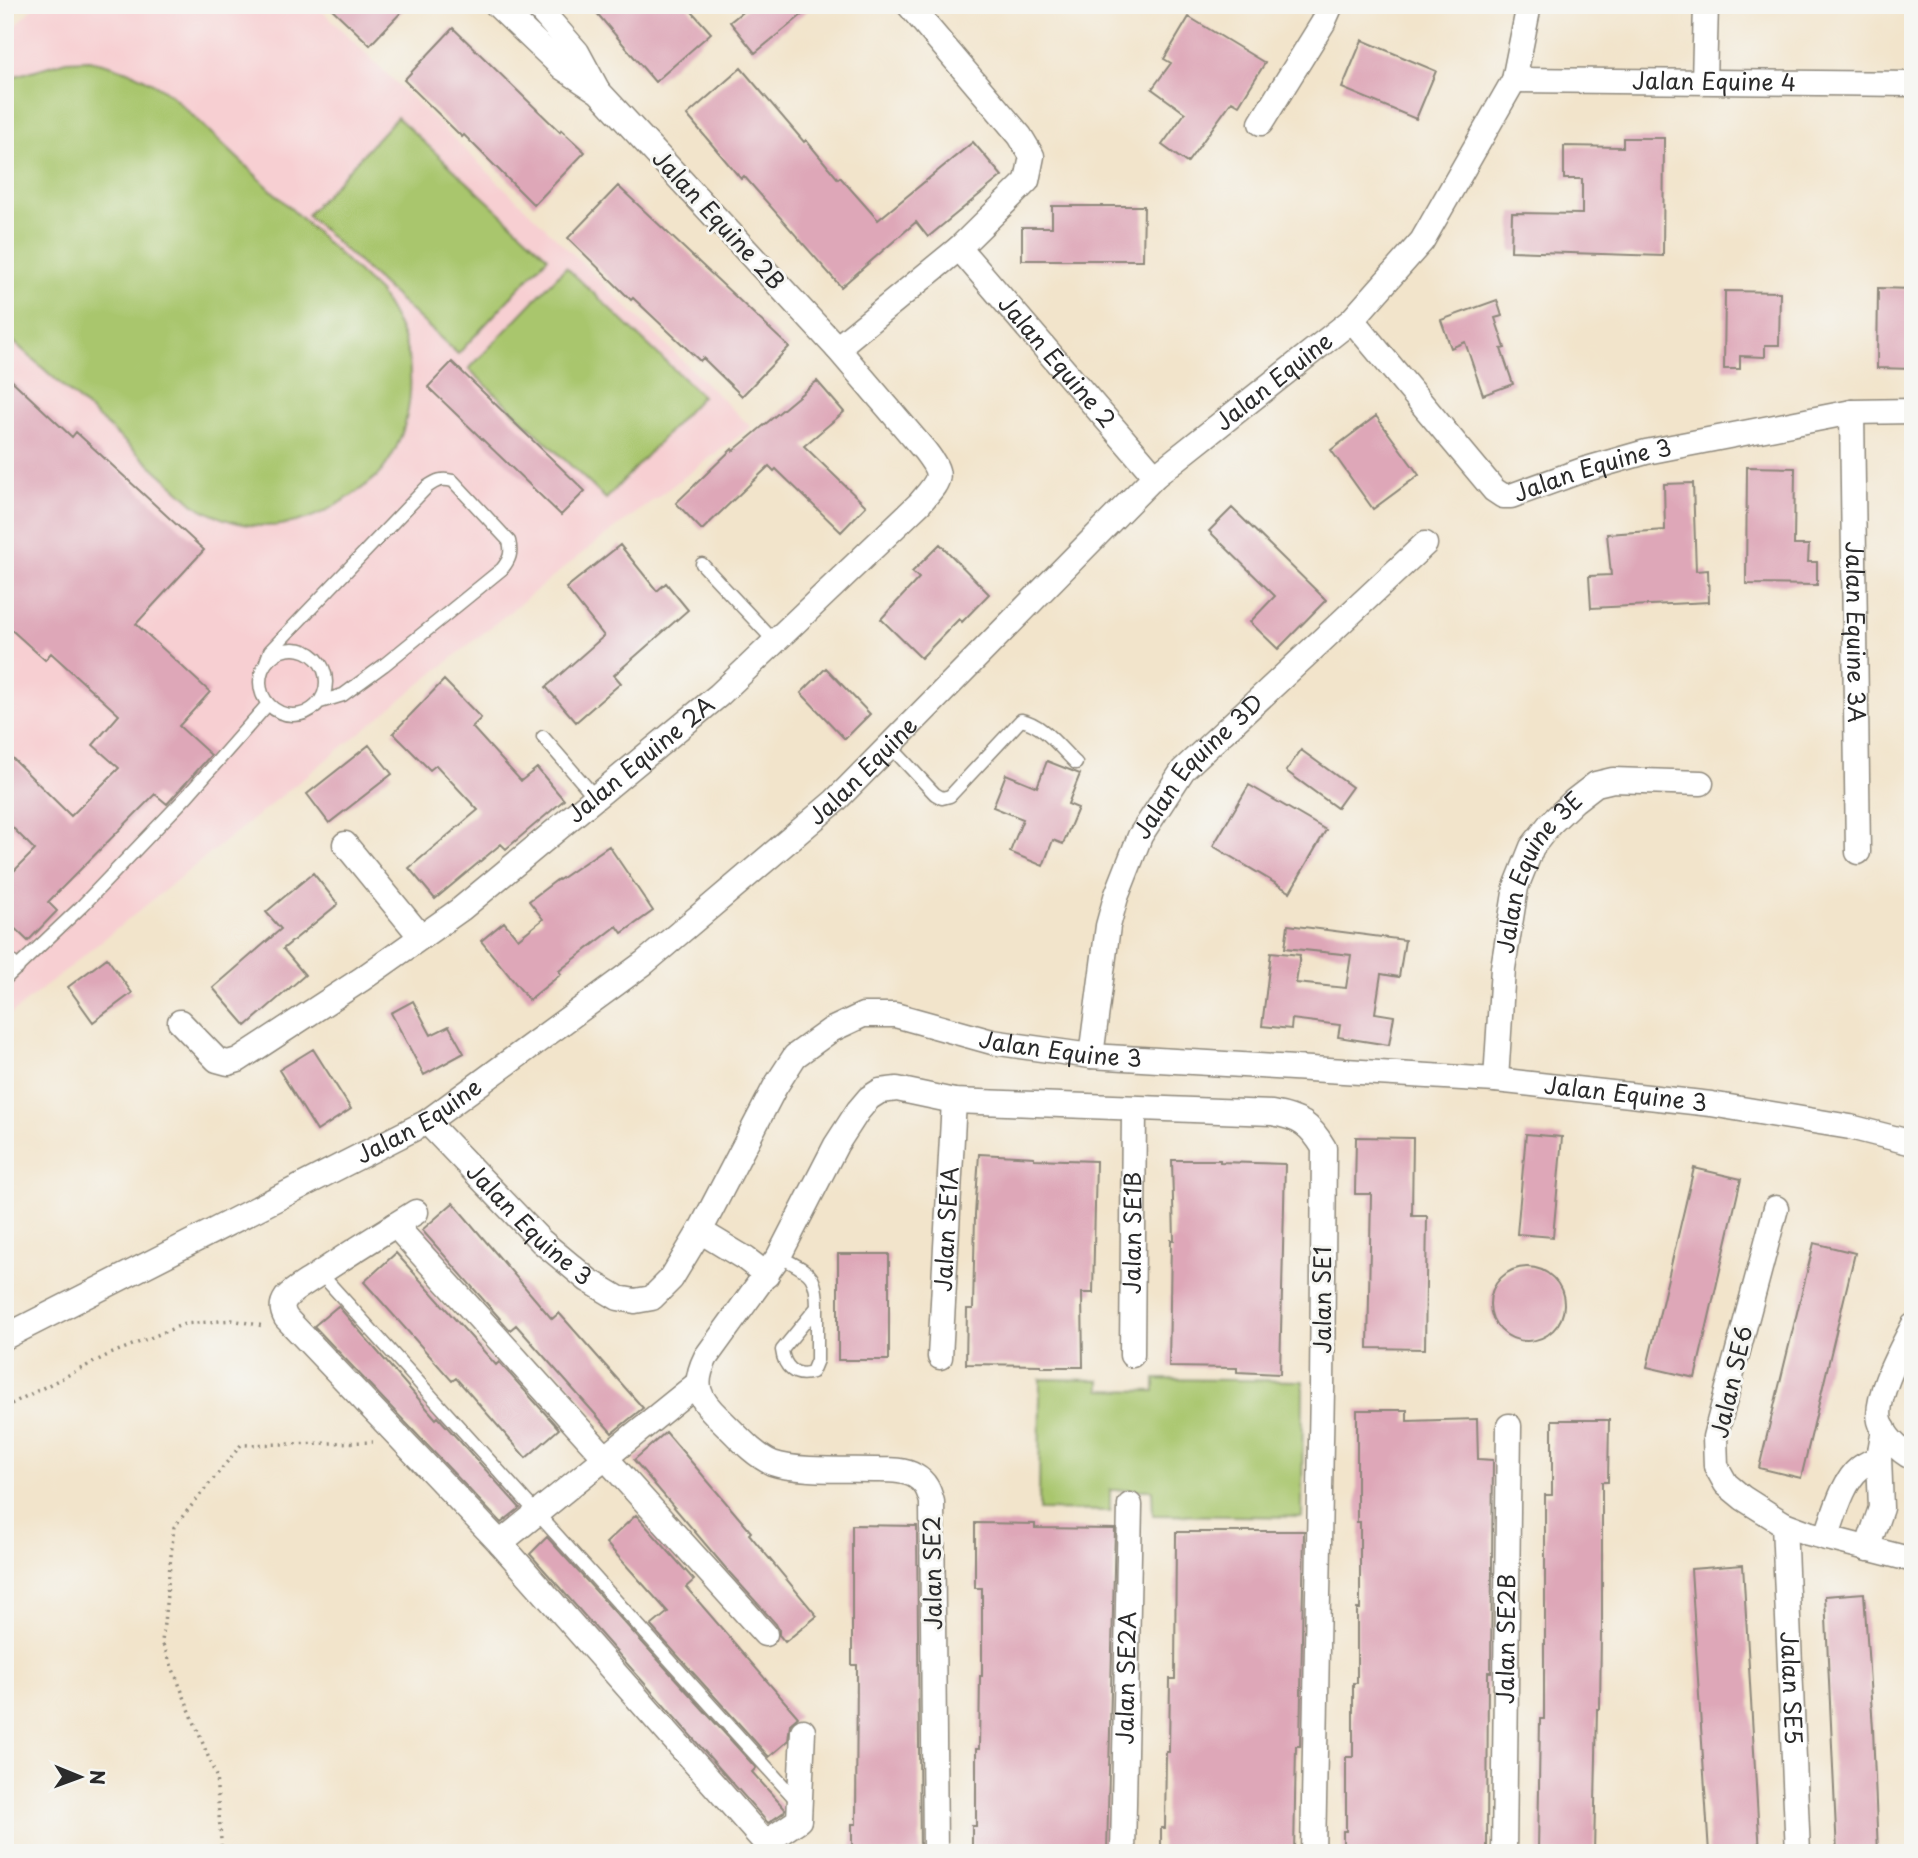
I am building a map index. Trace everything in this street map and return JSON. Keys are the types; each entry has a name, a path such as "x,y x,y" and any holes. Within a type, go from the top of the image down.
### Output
{"street":[{"name":"Jalan Equine 2B","path":"497,5 563,68 599,92 837,348"},
{"name":"Jalan Equine 2B","path":"536,5 578,52 599,92"},
{"path":"837,348 959,248 1027,181 1032,156 1020,136 909,5"},
{"path":"1261,123 1323,23 1331,5"},
{"name":"Jalan Equine","path":"5,1337 427,1122 644,963 835,802 1155,475 1352,320 1422,241 1514,80 1529,5"},
{"path":"1704,81 1706,5"},
{"name":"Jalan Equine 4","path":"1514,80 1913,84"},
{"name":"Jalan Equine 2","path":"959,248 1155,475"},
{"name":"Jalan Equine 3","path":"1352,320 1494,490 1503,496 1523,493 1583,470 1646,452 1852,412 1913,411"},
{"name":"Jalan Equine 2A","path":"180,1021 217,1060 228,1063 238,1060 362,979 461,909 719,695 920,503 938,477 937,465 837,348"},
{"name":"Jalan Equine 3A","path":"1852,412 1858,852"},
{"name":"Jalan Equine 3D","path":"1091,1056 1108,926 1116,897 1140,836 1183,770 1425,544"},
{"name":"Jalan Equine 3E","path":"1496,1080 1503,968 1516,887 1532,847 1550,824 1596,784 1613,780 1701,783"},
{"path":"345,844 421,937"},
{"name":"Jalan Equine 3","path":"427,1122 541,1241 588,1280 618,1298 635,1301 652,1298 671,1279 700,1231 775,1087 795,1056 831,1030 863,1015 895,1015 992,1042 1091,1056 1496,1080 1711,1104 1850,1127 1913,1143"},
{"name":"Jalan SE1","path":"773,1265 836,1145 858,1111 869,1098 880,1091 897,1089 946,1100 1272,1113 1294,1117 1313,1130 1324,1148 1322,1389 1312,1853"},
{"name":"Jalan SE1A","path":"940,1357 946,1100"},
{"name":"Jalan SE1B","path":"1132,1355 1134,1109"},
{"name":"Jalan SE6","path":"1776,1208 1715,1437 1716,1466 1726,1484 1784,1524 1826,1538 1913,1560"},
{"path":"416,1212 320,1273 285,1300 282,1306 286,1318 500,1543 759,1837 766,1840 799,1820 803,1731"},
{"path":"395,1225 765,1633"},
{"path":"500,1543 698,1383 706,1357 773,1265 746,1259 700,1231"},
{"path":"1913,1326 1888,1377 1880,1418 1894,1444 1913,1458"},
{"name":"Jalan SE2","path":"698,1383 700,1396 707,1407 770,1462 794,1468 898,1471 915,1476 928,1487 932,1502 933,1540 935,1853"},
{"name":"Jalan SE2B","path":"1504,1853 1509,1426"},
{"path":"1867,1549 1881,1508 1879,1457 1884,1429"},
{"path":"1826,1538 1840,1498 1852,1478 1860,1468 1879,1457"},
{"name":"Jalan SE2A","path":"1123,1853 1130,1505"},
{"name":"Jalan SE5","path":"1784,1524 1798,1853"}],"lane":[{"path":"266,662 276,652 288,648 313,654 322,664 326,677 326,690 320,702 310,711 298,715 284,715 272,709 259,687 260,674 270,651 427,487 443,478 453,481 509,541 510,559 502,569 384,665 343,695 320,702"},
{"path":"702,564 775,642"},
{"path":"5,979 81,907 187,796 268,704"},
{"path":"890,746 935,794 942,797 950,796 1021,720 1030,722 1043,731 1076,763"},
{"path":"543,737 595,797"},
{"path":"5,955 18,968"},
{"path":"773,1265 811,1275 817,1289 817,1307 817,1360 812,1372 801,1374 787,1367 782,1350 817,1307"},
{"path":"320,1273 801,1805"}],"path":[{"path":"5,1407 108,1355 184,1324 232,1320 264,1326"},
{"path":"222,1853 216,1776 162,1642 174,1527 241,1445 382,1441"}],"shaded area":[{"path":"35,5 316,5 751,427 580,555 5,1019 5,38"}],"green space":[{"path":"89,60 132,73 171,95 379,292 396,323 406,347 410,371 409,402 402,433 389,461 380,473 364,487 327,510 290,524 271,526 233,522 195,505 5,334 5,79 66,61"},
{"path":"397,117 548,257 458,354 307,215"},
{"path":"566,267 702,396 606,499 469,369"},
{"path":"1040,1379 1100,1380 1100,1390 1155,1391 1155,1379 1303,1381 1302,1517 1153,1515 1152,1490 1110,1490 1110,1511 1039,1510"}],"building":[{"path":"328,5 408,5 370,45"},
{"path":"590,5 686,5 711,33 655,82"},
{"path":"751,5 814,5 755,53 730,22"},
{"path":"1189,17 1265,63 1239,105 1232,101 1187,163 1162,145 1185,113 1152,89 1171,63 1164,59"},
{"path":"453,28 560,132 561,130 585,152 534,205 404,80"},
{"path":"1362,40 1436,71 1416,119 1342,88"},
{"path":"741,68 804,142 806,140 838,179 840,177 878,220 973,142 1002,176 928,237 916,222 841,287 744,176 741,179 687,115"},
{"path":"1623,138 1664,138 1663,256 1511,251 1512,213 1582,214 1582,179 1564,179 1564,146 1623,147"},
{"path":"618,186 789,347 742,396 703,358 700,361 633,298 631,300 568,238"},
{"path":"1052,206 1144,206 1143,260 1022,260 1022,227 1052,227"},
{"path":"1878,288 1913,289 1913,369 1877,368"},
{"path":"1725,291 1780,292 1779,345 1765,345 1765,357 1740,356 1740,369 1724,369"},
{"path":"1497,300 1502,316 1495,318 1505,348 1501,349 1513,384 1483,395 1465,342 1451,348 1441,320"},
{"path":"452,362 585,491 561,515 428,387"},
{"path":"5,374 72,437 76,432 204,550 136,624 210,692 179,726 211,755 167,804 155,794 48,902 57,911 28,941 5,919 5,880 35,850 5,820 5,751 71,816 119,768 93,745 119,715 51,653 45,660 5,624"},
{"path":"817,381 844,412 804,446 866,506 841,532 776,469 774,471 769,466 702,530 676,503 732,449 733,451"},
{"path":"1376,416 1419,475 1373,509 1331,450"},
{"path":"1747,467 1795,468 1794,545 1809,545 1808,562 1817,562 1817,585 1746,584"},
{"path":"1693,483 1696,571 1708,570 1709,602 1591,608 1589,576 1611,575 1607,534 1665,530 1664,484"},
{"path":"1232,508 1326,600 1278,649 1250,622 1275,596 1209,531"},
{"path":"940,544 989,594 962,622 959,619 921,658 881,619 919,578 912,572"},
{"path":"620,545 657,591 666,583 688,610 614,675 621,683 576,722 546,687 604,636 566,588"},
{"path":"826,668 870,714 845,739 801,693"},
{"path":"444,680 481,718 472,727 521,781 537,768 564,800 506,849 501,844 435,899 409,868 478,810 436,765 430,770 393,733"},
{"path":"369,745 392,774 329,823 307,794"},
{"path":"1301,750 1352,787 1337,808 1286,771"},
{"path":"1047,761 1080,774 1068,804 1078,808 1063,844 1053,840 1043,866 1010,852 1023,819 993,807 1006,774 1037,787"},
{"path":"1249,785 1326,830 1290,892 1213,846"},
{"path":"609,846 653,911 622,933 617,926 559,971 561,974 529,1000 481,941 504,922 518,939 543,919 529,901"},
{"path":"313,873 338,904 283,949 305,975 246,1026 213,988 281,929 266,912"},
{"path":"1288,925 1405,940 1399,977 1381,974 1375,1013 1394,1016 1389,1045 1338,1037 1340,1025 1292,1019 1291,1029 1262,1026 1271,952 1300,955 1296,983 1346,988 1351,955 1285,948"},
{"path":"107,958 132,993 93,1022 68,987"},
{"path":"413,1001 431,1035 449,1026 464,1053 424,1075 391,1013"},
{"path":"313,1049 351,1109 317,1131 279,1070"},
{"path":"1526,1134 1562,1137 1553,1237 1517,1234"},
{"path":"1356,1137 1413,1138 1412,1216 1427,1216 1425,1349 1368,1348 1371,1194 1355,1194"},
{"path":"979,1154 1096,1161 1093,1293 1082,1293 1083,1367 966,1364 967,1309 973,1309"},
{"path":"1172,1160 1285,1164 1280,1374 1237,1372 1237,1368 1169,1367 1171,1240 1174,1240"},
{"path":"1694,1168 1741,1179 1695,1378 1647,1367"},
{"path":"453,1203 552,1319 559,1313 643,1408 612,1433 516,1325 510,1330 422,1230"},
{"path":"1814,1243 1855,1253 1801,1478 1759,1468"},
{"path":"396,1253 496,1365 499,1362 559,1429 526,1458 456,1378 452,1381 364,1282"},
{"path":"838,1254 889,1254 889,1360 838,1360"},
{"path":"1527,1267 1548,1273 1558,1283 1564,1304 1558,1325 1548,1335 1527,1341 1506,1335 1496,1325 1490,1304 1496,1283 1506,1273"},
{"path":"338,1306 436,1419 438,1417 520,1508 501,1523 314,1326"},
{"path":"1357,1410 1407,1410 1407,1421 1477,1419 1478,1459 1493,1460 1487,1853 1343,1853 1343,1831 1346,1831 1346,1757 1353,1757 1353,1683 1357,1683 1357,1609 1360,1609"},
{"path":"1552,1420 1609,1420 1608,1482 1602,1482 1602,1633 1600,1709 1597,1709 1594,1853 1538,1853 1540,1719 1544,1719 1545,1495 1552,1495"},
{"path":"666,1432 751,1532 749,1534 817,1616 785,1642 779,1635 776,1624 634,1460"},
{"path":"636,1515 694,1580 686,1587 798,1717 790,1724 788,1741 769,1757 651,1626 668,1612 606,1543"},
{"path":"975,1523 1035,1524 1035,1528 1115,1529 1107,1853 972,1853 972,1826 976,1826 976,1749 979,1749 982,1676 982,1588 975,1588"},
{"path":"852,1525 917,1526 920,1853 852,1853 852,1824 856,1824 857,1665 852,1665"},
{"path":"1304,1531 1300,1746 1296,1746 1294,1853 1161,1853 1161,1828 1165,1828 1166,1752 1169,1752 1170,1679 1175,1679 1176,1532"},
{"path":"547,1537 756,1768 752,1772 785,1809 784,1812 768,1823 530,1554"},
{"path":"1743,1565 1760,1853 1709,1853 1691,1569"},
{"path":"1864,1593 1878,1853 1837,1853 1825,1596"}]}
